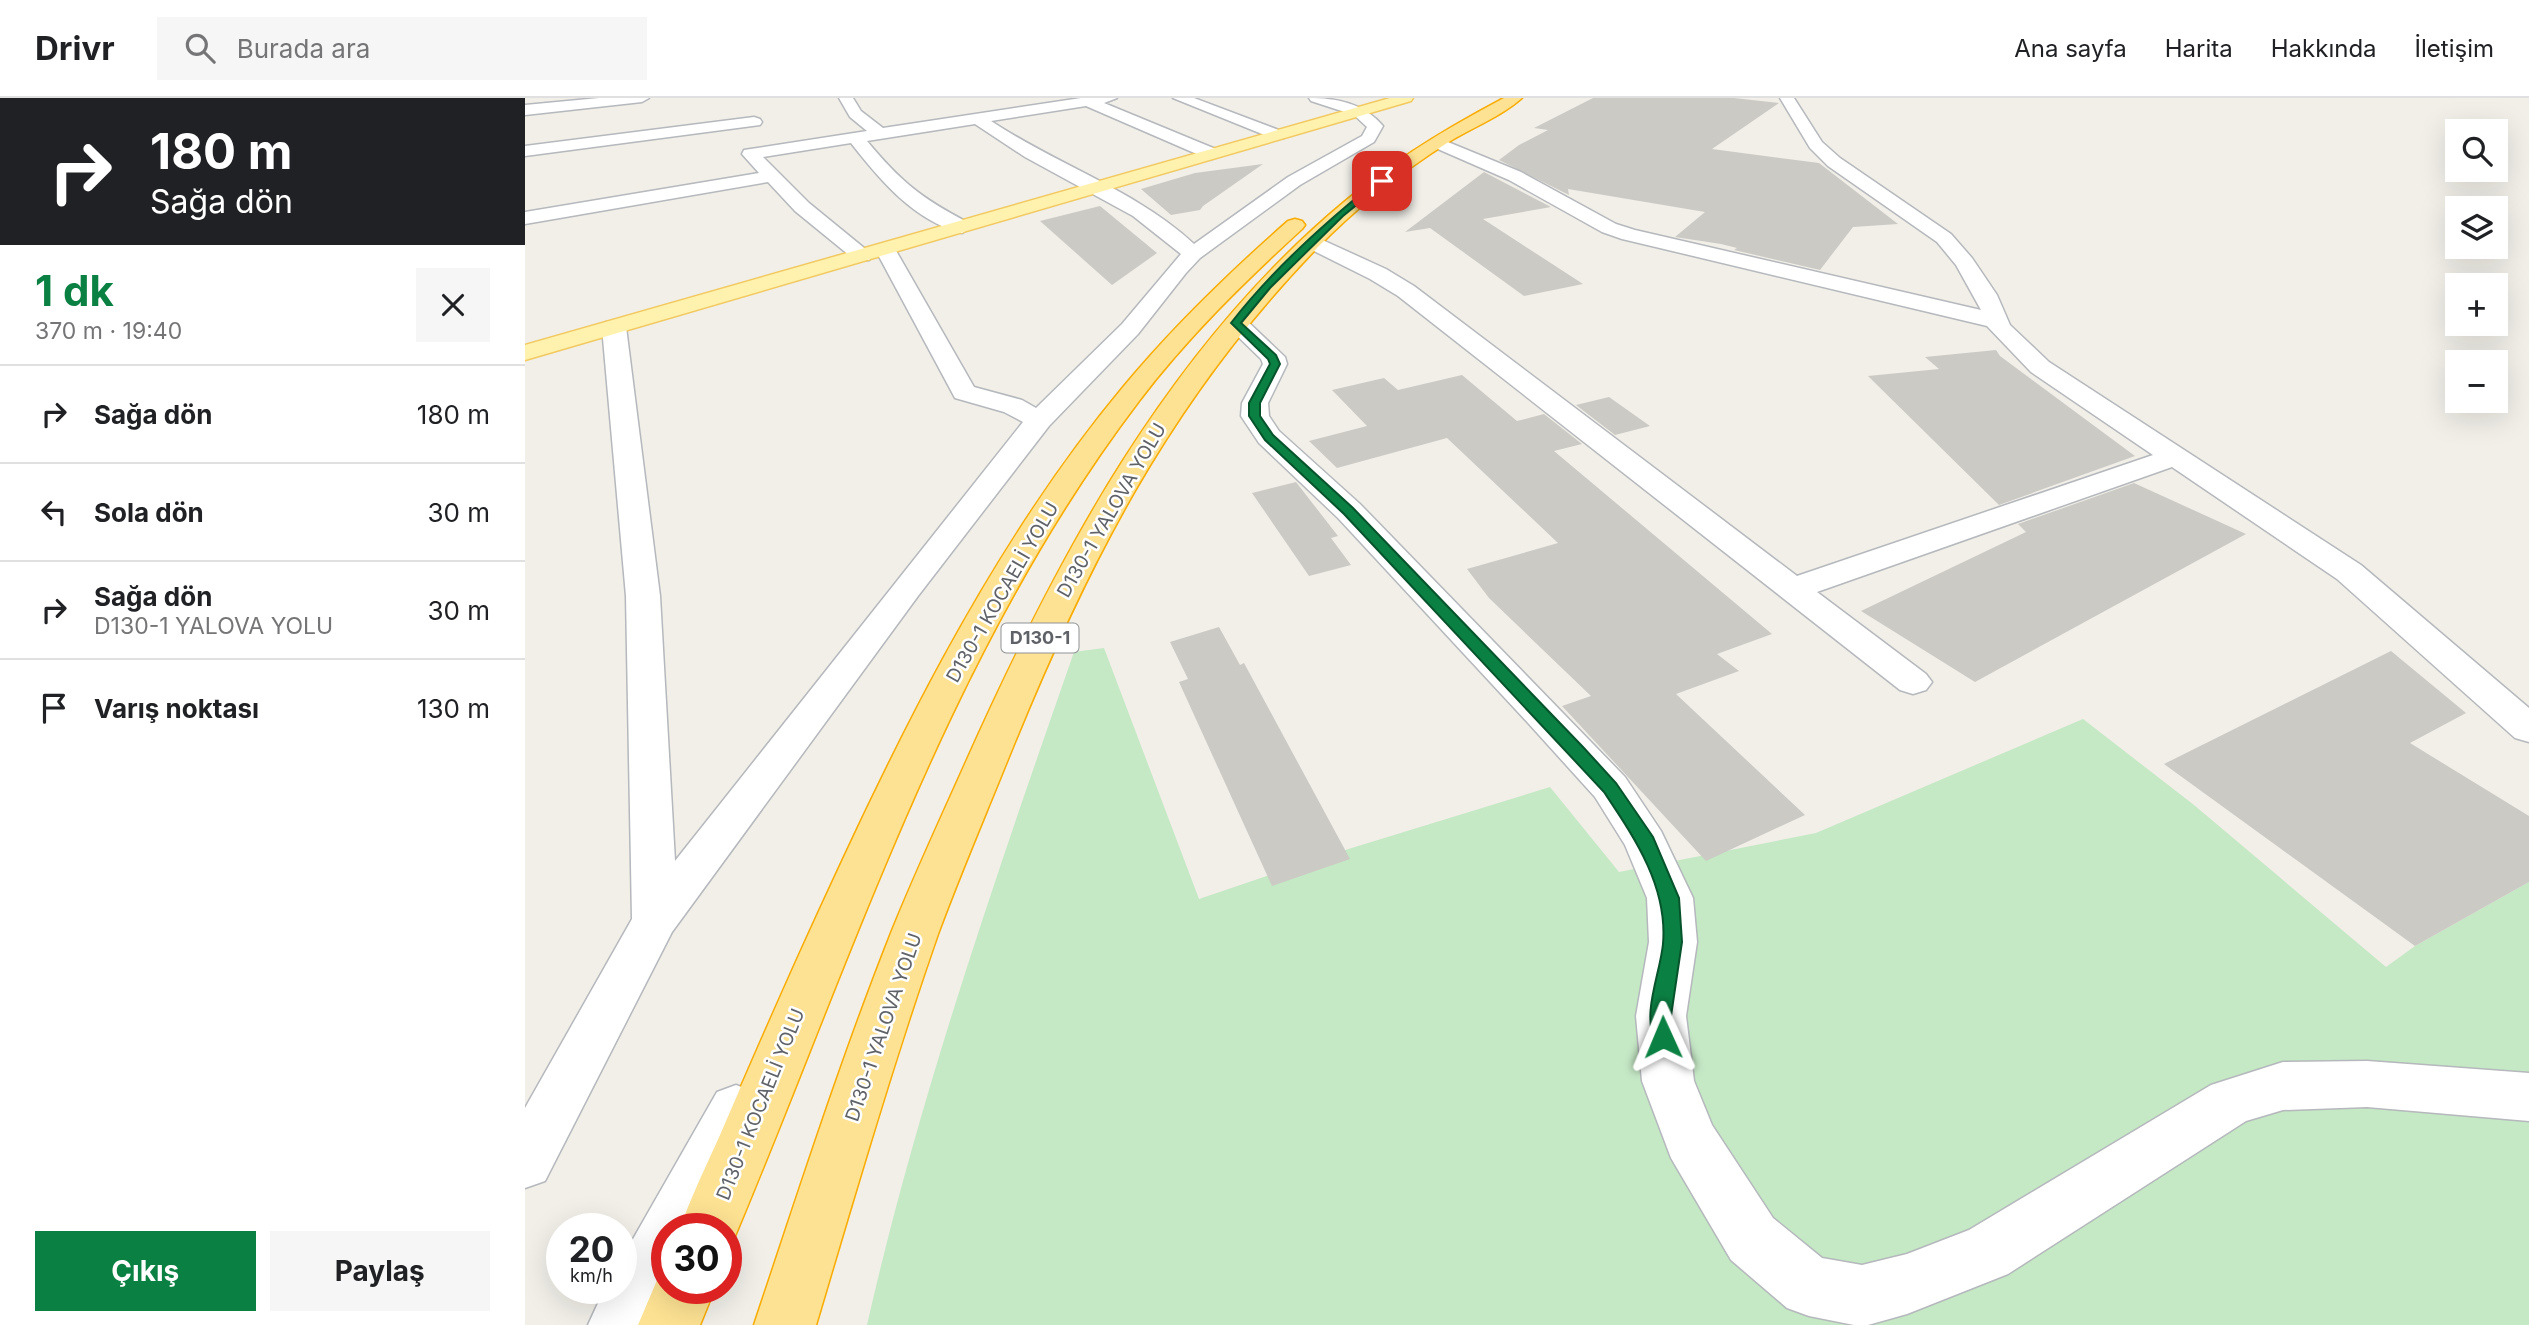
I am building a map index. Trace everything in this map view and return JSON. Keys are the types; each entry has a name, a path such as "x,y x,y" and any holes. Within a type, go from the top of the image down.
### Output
{"highway":[{"name":"D130-1 KOCAELİ YOLU","path":"715,1213 830,934 909,765 975,634 1064,485 1130,395 1234,281 1318,204 1417,136 1485,98"},
{"name":"D130-1 YALOVA YOLU","path":"785,1325 855,1108 916,932 1027,663 1075,567 1134,464 1177,398 1235,323 1311,243 1366,192 1437,143 1515,98"},
{"path":"669,1325 678,1304"}],"main road":[{"path":"525,353 1406,98"}],"street":[{"path":"525,110 642,98"},
{"path":"846,98 855,114 879,133"},
{"path":"1017,98 1032,109"},
{"path":"750,154 1110,98"},
{"path":"1180,98 1278,135"},
{"path":"525,1161 655,920 1039,420 1130,329 1178,268 1193,254 1294,181 1367,139 1375,127 1359,112 1316,98"},
{"path":"1787,98 1816,145 1834,162 1944,238 1986,295 2000,328 2040,367 2349,572 2529,729"},
{"path":"1086,101 1212,154"},
{"path":"525,151 757,116 756,139 750,154"},
{"path":"975,117 1036,157 1119,198 1177,238 1193,254"},
{"path":"855,137 888,178 905,193 923,207 962,227"},
{"path":"1437,143 1514,176 1609,228 1629,235 1997,321"},
{"path":"750,154 802,206 873,253 964,392 1013,405 1039,420"},
{"path":"525,218 772,176"},
{"path":"1311,243 1378,274 1406,291 1913,682"},
{"path":"1235,323 1273,357 1275,364 1255,403 1255,416 1269,437 1349,511 1543,715 1610,787 1646,842 1670,898 1673,942 1661,1016 1668,1081 1691,1140 1752,1239 1809,1286 1862,1296 1907,1284 1987,1253 2230,1102 2283,1086 2367,1084 2529,1097"},
{"path":"614,327 643,596 655,920"},
{"path":"1792,589 2174,457"},
{"path":"679,1213 830,934"},
{"path":"619,1325 651,1266"}],"green space":[{"path":"1104,648 1199,899 1329,855 1550,787 1619,872 1816,833 2083,719 2194,805 2386,967 2415,946 2529,882 2529,1325 867,1325 910,1154 935,1070 988,902 1074,652"}],"building":[{"path":"1593,98 1734,98 1779,103 1712,149 1819,163 1898,224 1853,227 1820,270 1734,250 1737,248 1721,244 1675,237 1705,212 1568,189 1569,195 1499,160 1519,145 1548,130 1534,128"},
{"path":"1263,164 1200,210 1171,215 1141,189 1195,173"},
{"path":"1484,172 1551,207 1483,219 1583,284 1524,296 1430,228 1405,232"},
{"path":"1100,206 1157,253 1112,285 1040,221"},
{"path":"1996,350 2000,356 2135,456 1999,505 1868,376 1939,369 1925,357"},
{"path":"1462,375 1517,421 1544,414 1582,444 1554,451 1772,634 1717,654 1739,671 1676,694 1805,815 1706,861 1562,706 1591,696 1489,598 1467,569 1558,543 1447,438 1337,468 1309,441 1367,426 1332,390 1384,378 1398,390"},
{"path":"1609,397 1650,426 1615,435 1576,405"},
{"path":"1296,482 1338,536 1331,538 1351,565 1309,576 1252,493"},
{"path":"2134,483 2246,534 1975,682 1861,611 2026,532 2018,524"},
{"path":"1219,627 1240,665 1244,663 1350,859 1272,886 1179,682 1188,679 1170,642"},
{"path":"2391,651 2466,713 2410,743 2529,816 2529,882 2415,946 2164,764"}],"route":[{"path":"1382,181 1340,214 1267,286 1235,323 1273,357 1275,364 1255,403 1255,416 1269,437 1349,511 1610,787 1646,842 1670,898 1673,942 1661,1016 1663,1037"}]}
